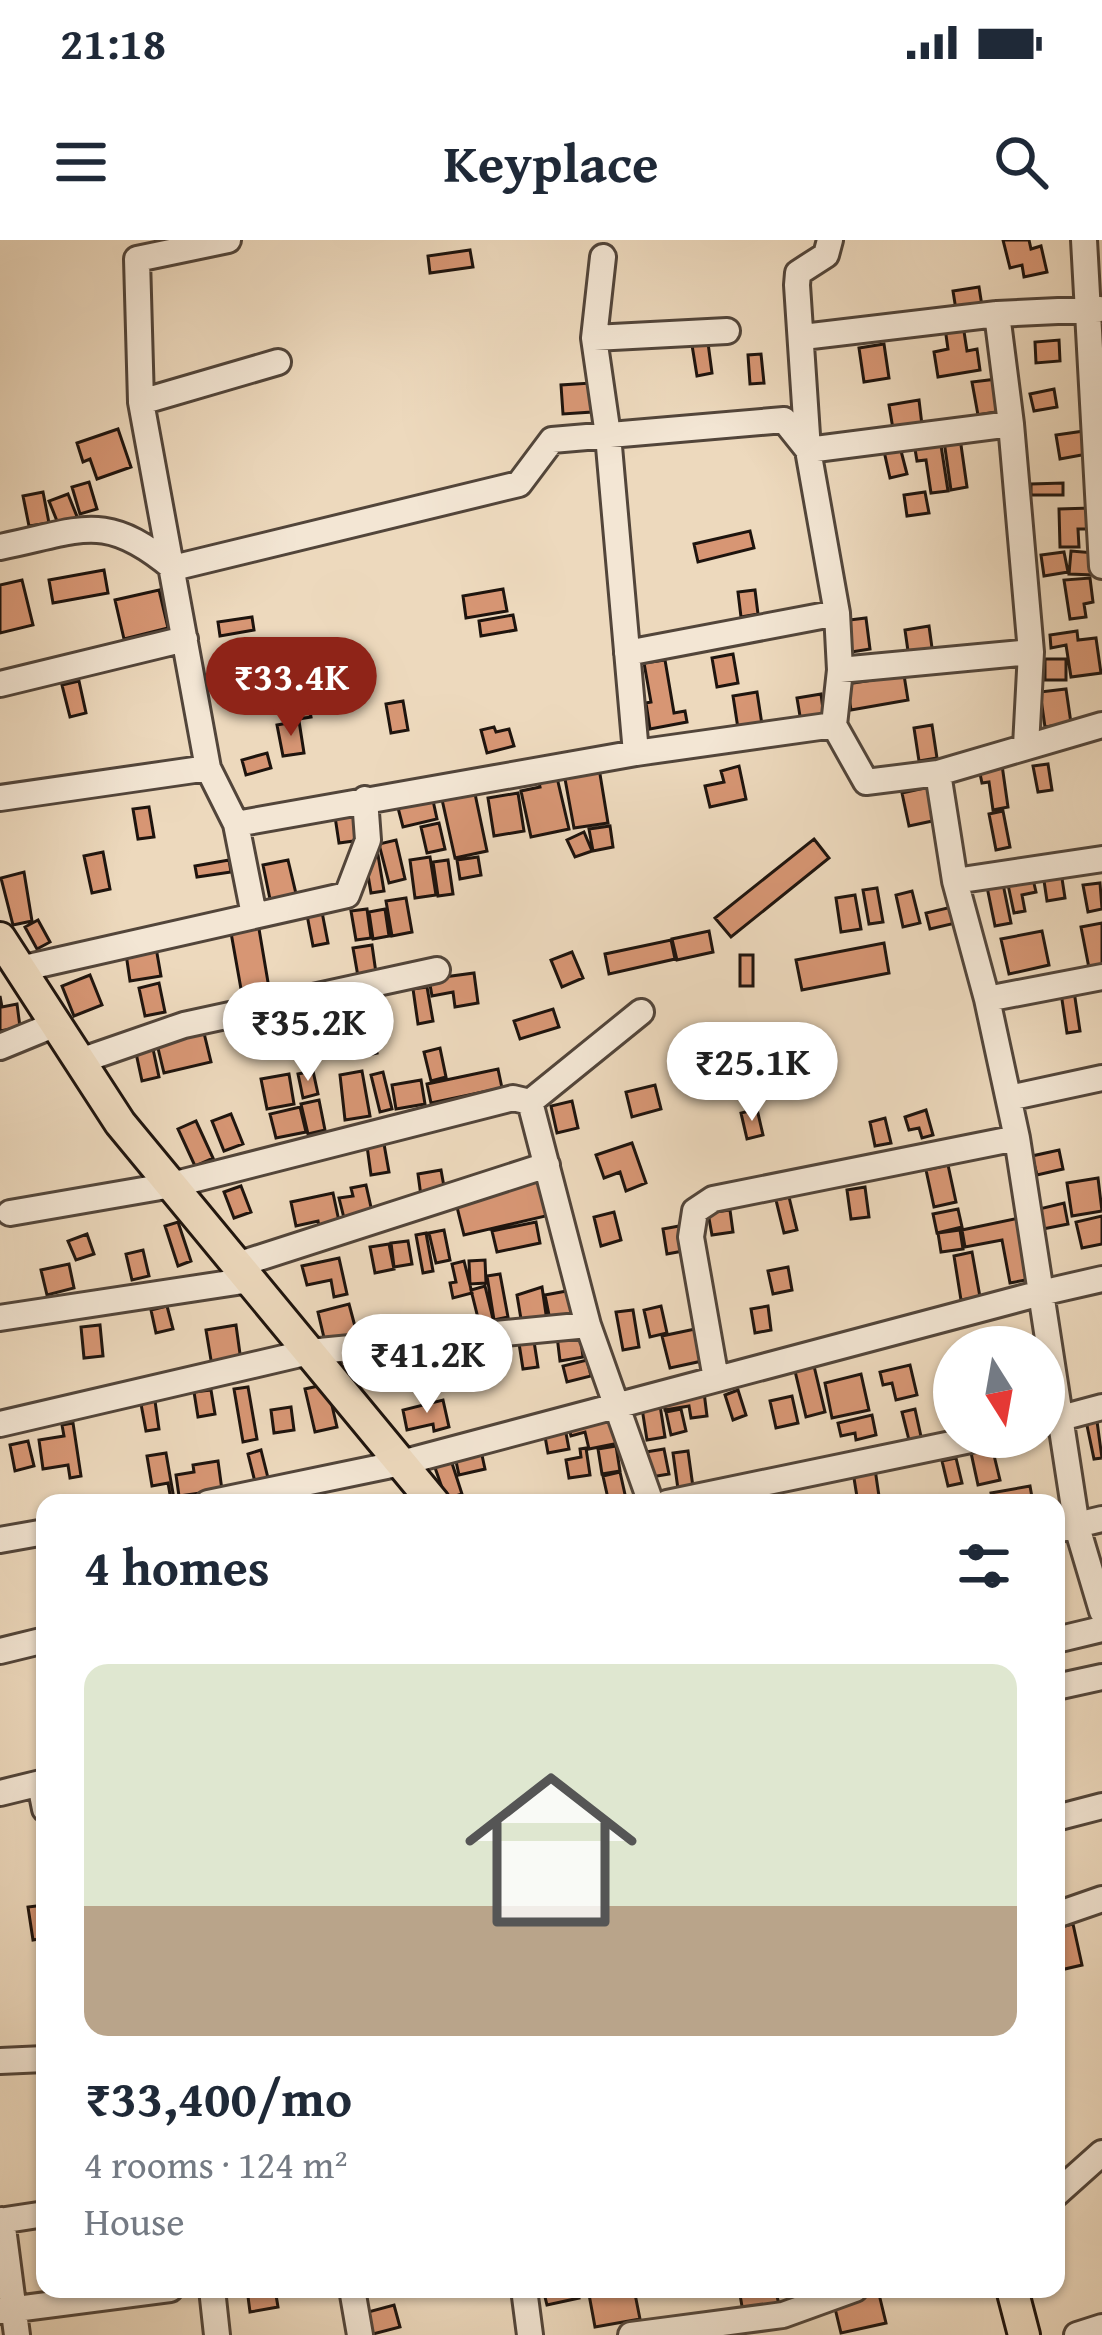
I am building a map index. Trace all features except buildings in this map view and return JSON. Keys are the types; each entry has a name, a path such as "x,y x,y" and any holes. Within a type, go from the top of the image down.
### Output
{"main road":[{"path":"0,938 120,1123 427,1494"},
{"path":"1014,2298 1024,2335"}],"street":[{"path":"228,240 135,250 141,402 208,767 236,824 254,915"},
{"path":"830,240 826,255 798,273 808,449 837,613 840,670 834,724 866,782 938,773 1102,725"},
{"path":"1084,240 1094,309 1102,566"},
{"path":"604,257 594,338 608,435 636,753"},
{"path":"803,337 997,314 1094,309"},
{"path":"997,314 1031,652 1026,746"},
{"path":"594,338 727,331"},
{"path":"141,402 278,362"},
{"path":"173,568 519,484 552,440 784,420 808,449"},
{"path":"808,449 1011,424"},
{"path":"0,547 101,526 141,541 173,568"},
{"path":"626,652 837,613"},
{"path":"0,684 184,639"},
{"path":"840,670 1031,652"},
{"path":"236,824 636,753 834,724"},
{"path":"0,798 208,767"},
{"path":"938,773 955,880 1017,1138 1043,1326"},
{"path":"20,969 346,895 368,840 365,799"},
{"path":"955,880 1102,859"},
{"path":"80,1060 184,1025 437,970"},
{"path":"987,999 1102,977"},
{"path":"10,1213 172,1186 496,1100 530,1102 641,1012"},
{"path":"0,1047 56,1024"},
{"path":"1009,1098 1102,1078"},
{"path":"530,1102 588,1325 648,1494"},
{"path":"716,1379 691,1237 695,1211 712,1199 1017,1138"},
{"path":"0,1318 244,1273 547,1165"},
{"path":"251,1494 401,1463 614,1403 1102,1279"},
{"path":"0,1424 309,1352 588,1325"},
{"path":"1065,1416 1102,1407"},
{"path":"710,1494 933,1448"},
{"path":"1056,1458 1061,1494"},
{"path":"1102,1519 1066,1528 1102,1611"},
{"path":"0,1540 36,1534"},
{"path":"1065,1638 1102,1629"},
{"path":"0,1651 36,1642"},
{"path":"1065,1685 1102,1677"},
{"path":"0,1793 36,1792"},
{"path":"1065,1816 1102,1806"},
{"path":"1065,1912 1102,1899"},
{"path":"0,2061 36,2059"},
{"path":"1065,2186 1102,2153"},
{"path":"36,2214 1,2220 10,2318 120,2298"},
{"path":"213,2298 218,2335"},
{"path":"354,2298 360,2335"},
{"path":"525,2298 530,2335"},
{"path":"631,2335 783,2315 830,2298"},
{"path":"1077,2335 1102,2327"}]}
